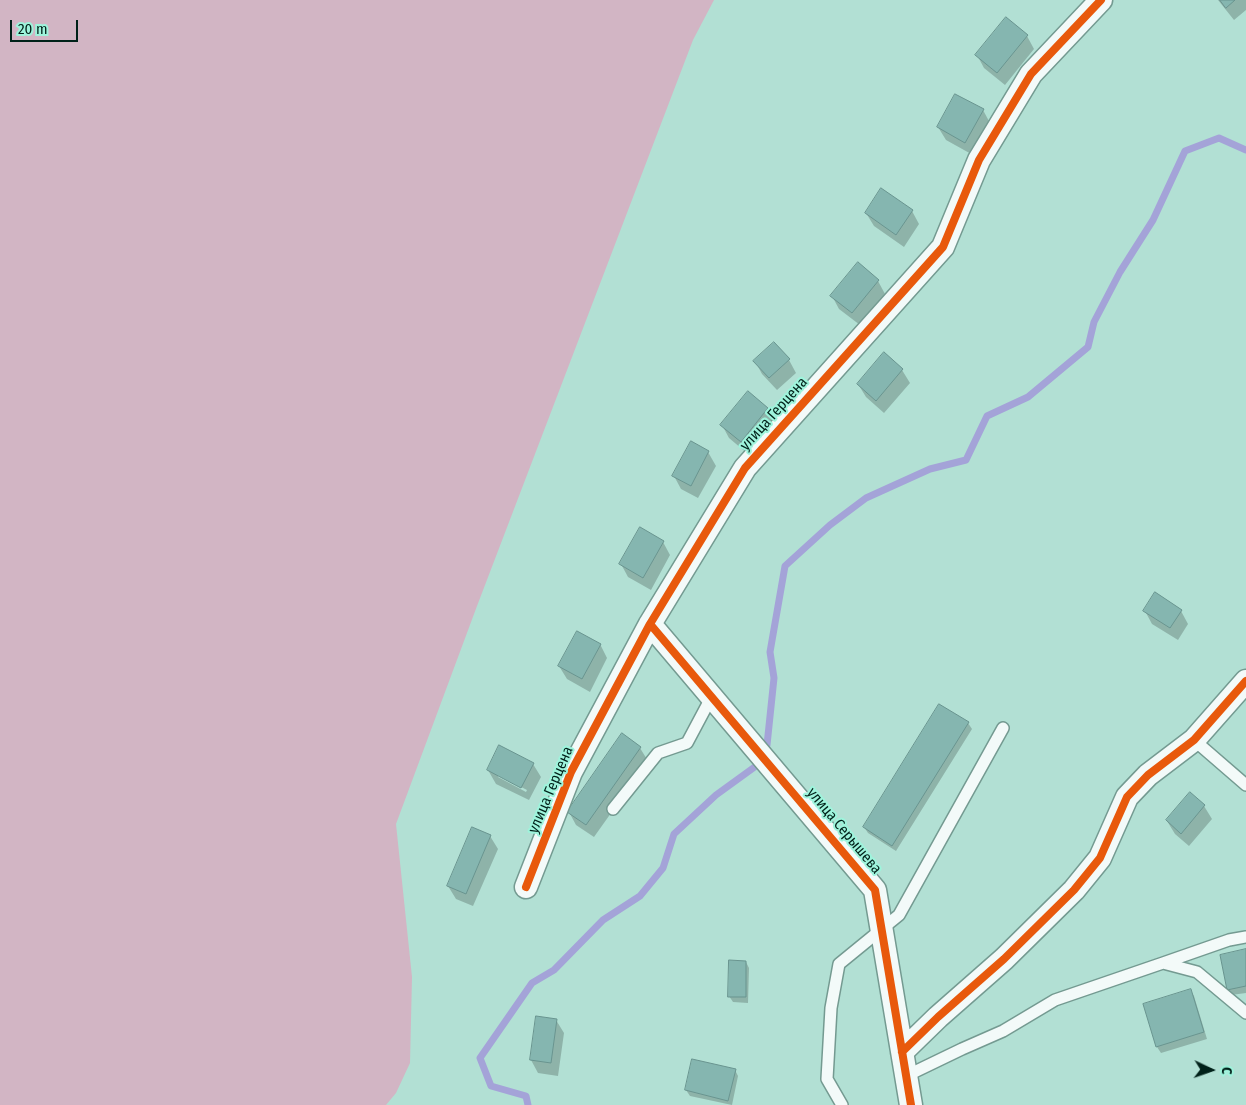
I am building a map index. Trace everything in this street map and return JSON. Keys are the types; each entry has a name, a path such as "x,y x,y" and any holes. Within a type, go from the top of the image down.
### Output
{"street":[{"name":"улица Герцена","path":"526,887 571,772 650,624 744,468 943,247 979,160 1030,74 1101,0"},
{"name":"улица Серышева","path":"650,624 875,890 911,1105"},
{"path":"902,1052 938,1017 1004,959 1074,890 1100,858 1127,797 1148,775 1194,740 1246,682"}],"lane":[{"path":"613,809 658,753 687,743 712,696"},
{"path":"842,1105 827,1079 831,1008 839,964 899,915 1003,728"},
{"path":"1194,740 1246,785"},
{"path":"906,1076 1004,1031 1055,1000 1229,940 1246,937"},
{"path":"1163,963 1197,972 1246,1013"}],"shaded area":[{"path":"0,0 714,0 693,40 396,824 412,977 410,1063 396,1093 386,1105 0,1105"}],"building":[{"path":"1220,0 1235,0 1226,8"},
{"path":"1006,17 1028,35 997,73 975,55"},
{"path":"955,94 984,109 965,143 937,127"},
{"path":"881,188 913,210 896,235 865,213"},
{"path":"858,262 879,280 852,313 830,296"},
{"path":"774,342 790,359 769,378 753,361"},
{"path":"884,352 903,369 876,401 857,384"},
{"path":"748,391 768,408 741,442 720,425"},
{"path":"691,441 709,451 691,486 672,476"},
{"path":"640,527 664,541 643,578 619,564"},
{"path":"1155,592 1182,610 1170,628 1143,611"},
{"path":"577,631 601,644 582,679 558,666"},
{"path":"939,704 969,722 892,846 863,827"},
{"path":"622,733 641,747 586,825 567,812"},
{"path":"499,745 534,763 521,788 487,770"},
{"path":"1190,792 1205,805 1181,834 1166,820"},
{"path":"472,827 491,835 466,894 447,886"},
{"path":"1246,949 1246,986 1227,990 1220,955"},
{"path":"729,960 746,961 746,997 728,997"},
{"path":"1191,989 1204,1032 1156,1047 1143,1004"},
{"path":"536,1016 557,1019 551,1063 530,1060"},
{"path":"692,1059 736,1069 728,1101 685,1090"}],"waterway":[{"path":"767,745 774,678 770,652 785,566 830,525 866,498 930,469 966,460 987,416 1028,397 1088,347 1094,322 1120,272 1153,220 1185,151 1219,138 1246,150"},
{"path":"528,1105 526,1096 491,1086 480,1058 532,983 554,970 603,920 640,896 663,868 674,834 716,795 756,766"}],"cycle path":[{"path":"526,887 571,772 650,624 745,468 943,247 979,160 1031,74 1101,0"},
{"path":"650,624 875,890 911,1105"},
{"path":"902,1052 938,1017 1004,959 1074,890 1100,858 1127,797 1148,775 1194,740 1246,681"}]}
